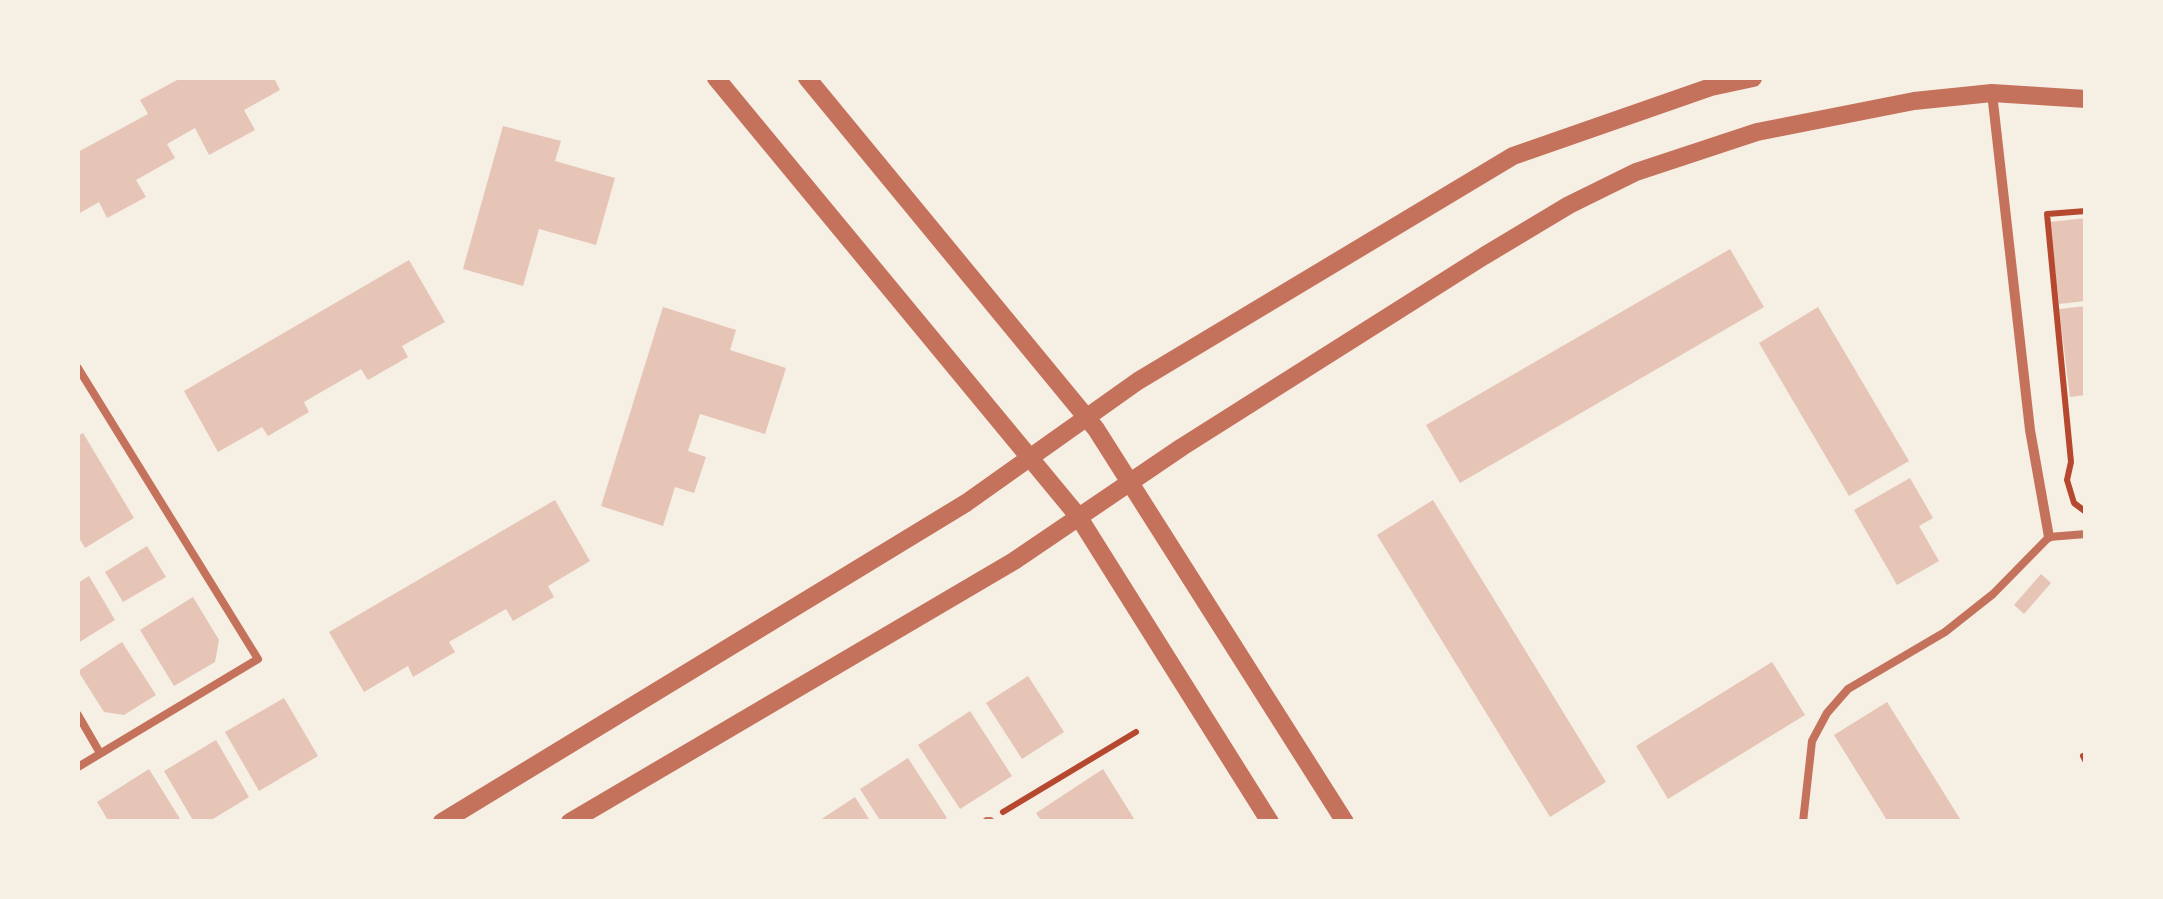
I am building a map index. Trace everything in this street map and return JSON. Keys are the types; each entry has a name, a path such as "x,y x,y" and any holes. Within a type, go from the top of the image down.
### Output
{"street":[{"path":"716,78 1033,456 1078,516 1270,822"},
{"path":"807,78 1089,419 1132,479 1345,822"},
{"path":"442,822 966,503 1154,371 1513,156 1711,87 1753,78"},
{"path":"1991,86 2035,464 2049,537"},
{"path":"570,822 1014,562 1132,479 1568,204 1636,172 1757,132 1991,86 2086,99"}],"lane":[{"path":"78,368 258,659 78,767"},
{"path":"1804,822 1812,741 1838,701 1874,670 1945,632 1993,594 2049,537 2086,534"},
{"path":"78,715 100,753"}],"path":[{"path":"2086,211 2047,214 2068,426 2068,480 2074,502 2086,512"},
{"path":"989,821 1136,732"}],"building":[{"path":"181,78 274,78 280,90 244,110 255,130 209,155 195,128 167,144 175,158 136,180 146,197 107,218 99,202 78,214 78,152 148,114 140,100"},
{"path":"503,126 561,141 555,161 615,178 596,245 539,229 523,286 463,269"},
{"path":"2086,218 2086,301 2059,304 2050,222"},
{"path":"1730,249 1764,307 1460,483 1426,425"},
{"path":"409,260 445,322 402,346 408,357 368,380 361,369 304,402 309,412 268,436 262,427 218,452 184,391"},
{"path":"2086,306 2086,395 2070,397 2059,309"},
{"path":"663,307 736,330 730,350 786,368 765,434 700,414 688,451 706,457 694,493 675,487 663,526 601,506"},
{"path":"1818,307 1909,461 1849,496 1759,343"},
{"path":"83,433 134,518 85,548 78,536 78,436"},
{"path":"1910,478 1933,518 1919,526 1939,561 1897,585 1854,510"},
{"path":"555,500 590,561 548,586 554,597 513,621 506,609 449,642 455,652 413,677 408,666 364,692 329,632"},
{"path":"1433,500 1606,782 1550,817 1377,535"},
{"path":"147,546 166,577 123,602 105,572"},
{"path":"2041,574 2051,583 2024,614 2014,605"},
{"path":"89,576 115,620 78,643 78,583"},
{"path":"193,597 219,640 215,662 174,686 140,630"},
{"path":"122,642 156,695 124,715 104,712 78,671"},
{"path":"1772,662 1805,715 1668,799 1636,746"},
{"path":"1028,676 1064,732 1022,759 986,703"},
{"path":"284,698 318,756 259,791 225,732"},
{"path":"1887,702 1962,822 1888,822 1834,735"},
{"path":"970,711 1012,776 960,809 918,745"},
{"path":"216,740 249,797 208,822 194,822 164,771"},
{"path":"908,758 947,818 941,822 881,822 860,789"},
{"path":"149,769 182,822 109,822 97,802"},
{"path":"1103,769 1136,822 1042,822 1036,813"},
{"path":"855,797 871,822 817,822"}]}
